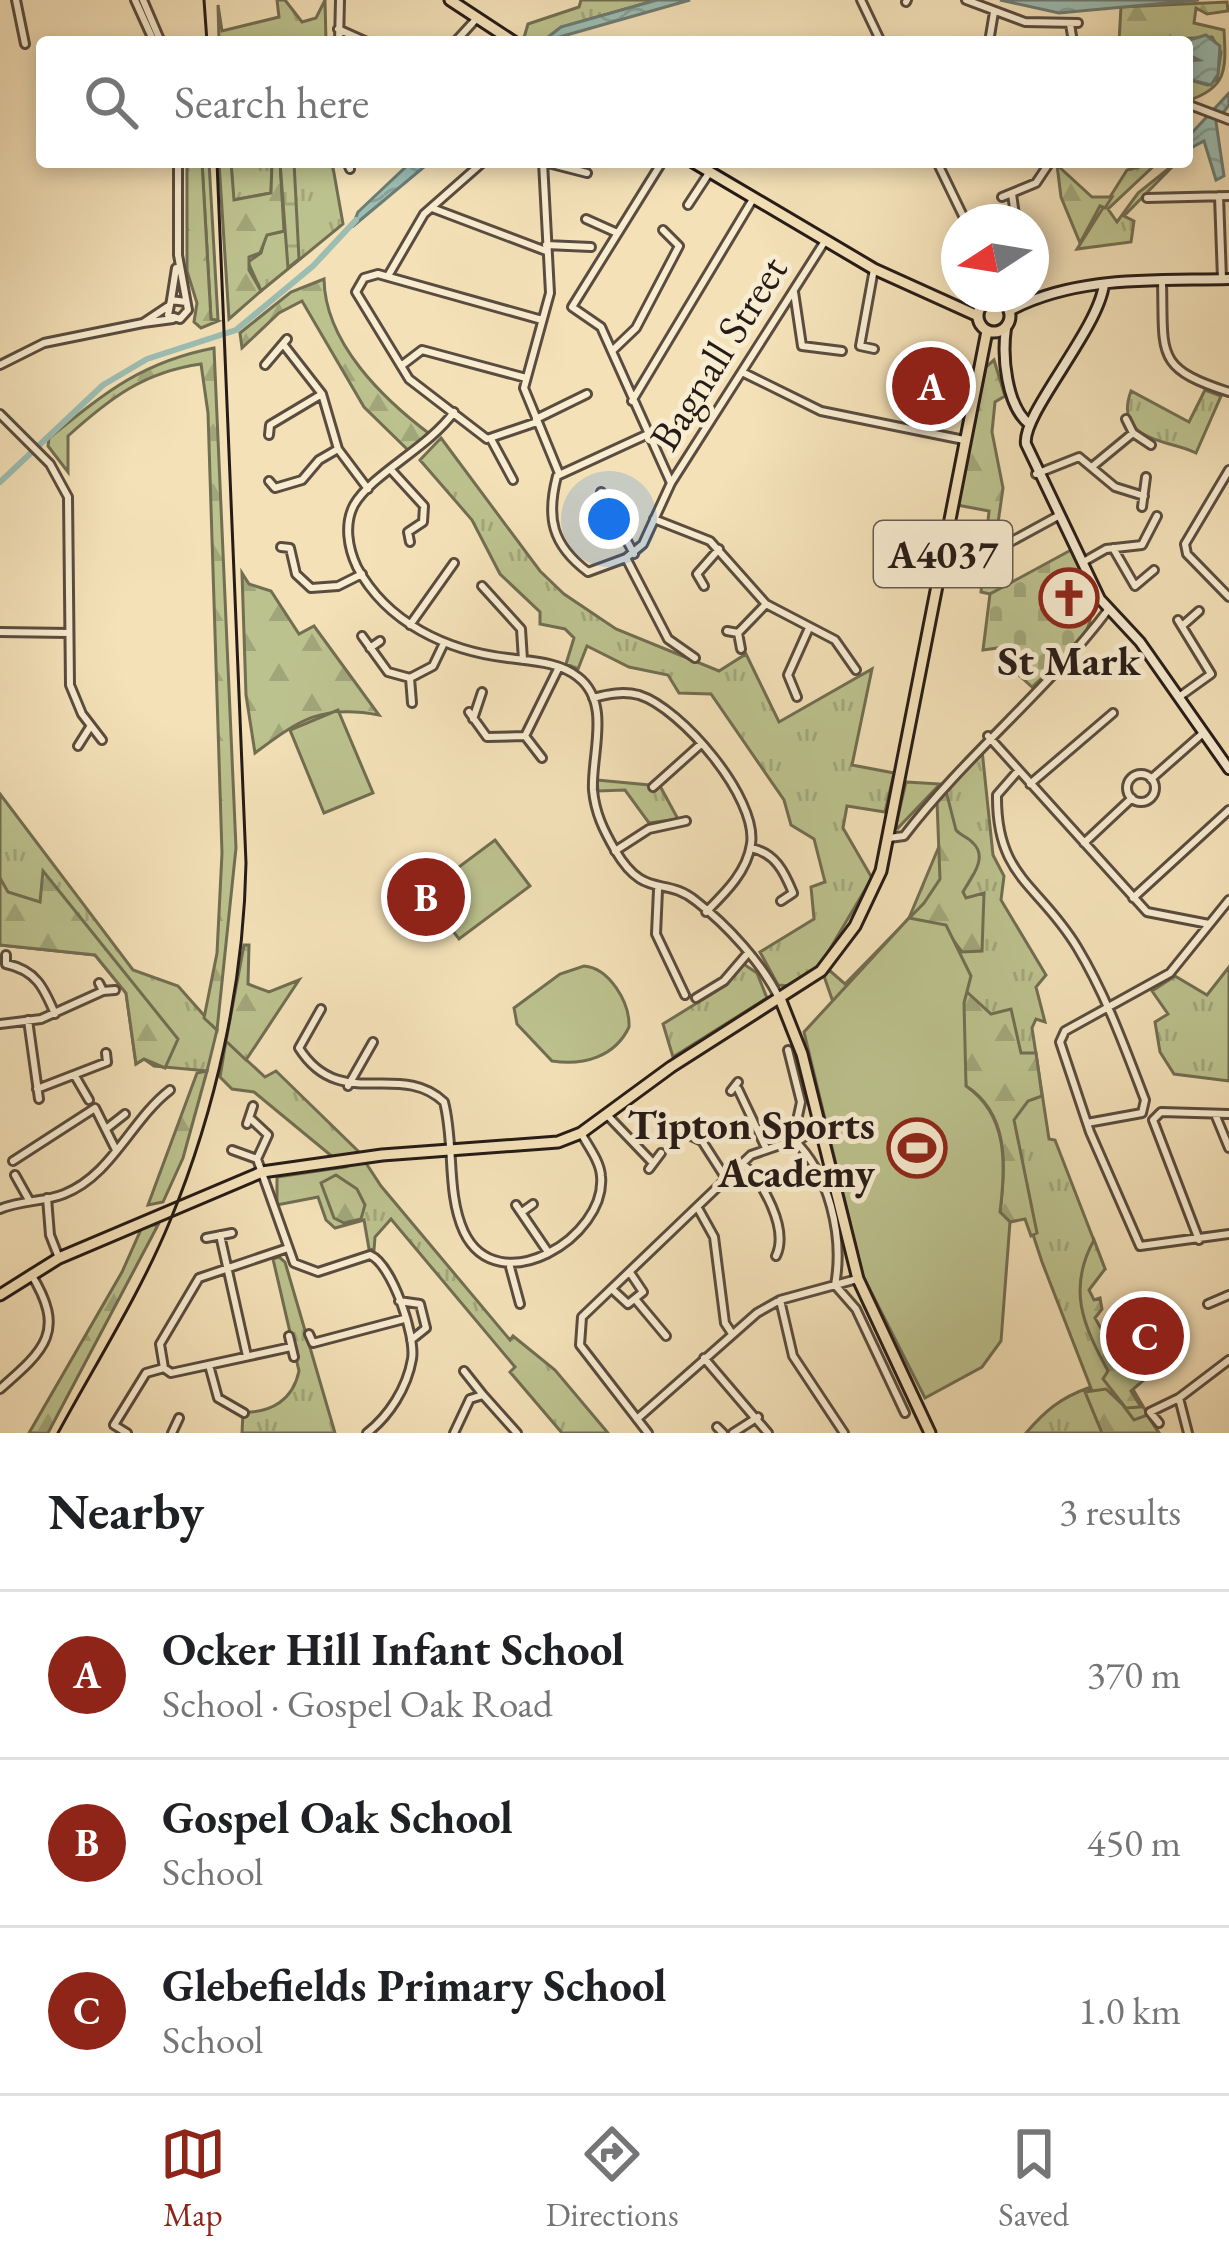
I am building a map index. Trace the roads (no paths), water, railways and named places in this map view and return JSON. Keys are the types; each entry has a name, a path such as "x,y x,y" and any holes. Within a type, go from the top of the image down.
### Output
{"main road":[{"path":"450,0 505,36"},
{"path":"703,168 874,269 939,303 977,316 987,332 1006,328 1010,312"},
{"path":"977,316 979,312"},
{"name":"A4037","path":"781,1001 821,971 855,926 877,884 987,332"},
{"path":"0,1295 58,1258 262,1172 450,1148 558,1142 609,1117 671,1066 781,1001 802,1054 858,1279 930,1433"}],"street":[{"path":"16,0 25,44"},
{"path":"139,0 155,36"},
{"path":"339,36 340,0"},
{"path":"861,0 878,36"},
{"path":"966,0 1025,22 1074,23 1073,36"},
{"path":"990,36 994,12"},
{"path":"460,36 477,18"},
{"path":"338,29 354,36"},
{"path":"1193,106 1227,119"},
{"path":"0,365 44,343 186,315 178,255 178,168"},
{"path":"388,276 432,208 476,168"},
{"path":"543,168 550,293 526,378 526,396 559,472 548,511 565,554 587,572 630,556"},
{"path":"569,168 587,172"},
{"path":"658,168 572,307 597,321 671,483"},
{"path":"941,168 958,204"},
{"path":"1002,197 1036,183 1046,168"},
{"path":"688,205 709,172"},
{"path":"1012,194 1013,204"},
{"path":"1049,293 1104,284 1226,279 1224,196 1147,198"},
{"path":"632,401 753,199"},
{"path":"432,208 546,248 591,247"},
{"path":"586,219 616,232"},
{"path":"612,351 636,328 679,246 663,230"},
{"name":"Bagnall Street","path":"630,556 825,241"},
{"path":"173,319 169,304 178,255"},
{"path":"860,346 874,269"},
{"path":"521,470 511,476 492,441 400,367 356,297 368,274 388,276 542,320"},
{"path":"1162,282 1167,361 1180,375 1229,392"},
{"path":"1104,284 1070,361 1024,437 1036,474 1108,610 1127,626 1229,769"},
{"path":"794,292 802,346 847,352 860,346 874,349"},
{"path":"143,323 169,304 186,302"},
{"path":"1006,328 1006,370 1019,416 1029,424"},
{"path":"265,365 285,342 322,394 338,449 368,489"},
{"path":"400,367 422,350 526,378"},
{"path":"744,374 821,411 964,440"},
{"path":"269,435 267,422 322,394"},
{"path":"492,441 586,394"},
{"path":"454,412 422,449 368,489 349,520 350,548 362,574 410,625 444,643 559,667 584,681 598,723 594,799 615,850 630,873 658,890 688,896 706,912 748,953 781,1001"},
{"path":"0,414 61,479 70,506 71,692 101,740"},
{"path":"1126,419 1133,433 1151,445"},
{"path":"1093,466 1133,433"},
{"path":"559,472 646,435"},
{"path":"271,500 272,485 302,480 319,460 338,449"},
{"path":"1036,474 1076,457 1115,488 1144,496"},
{"path":"1228,594 1187,554 1185,544 1229,470"},
{"path":"392,471 424,506 422,522 405,530 410,542"},
{"path":"1142,507 1147,477"},
{"path":"601,491 660,632 675,649 695,658"},
{"path":"1000,547 1058,516"},
{"path":"1084,561 1113,548 1142,544 1156,519 1145,517"},
{"path":"654,519 719,549 766,604 836,640 857,672"},
{"path":"289,546 296,574 311,588 338,586 362,574"},
{"path":"1113,548 1135,586 1154,570"},
{"path":"704,586 693,574 719,549"},
{"path":"410,625 454,563"},
{"path":"482,586 521,629 523,660"},
{"path":"738,633 766,604"},
{"path":"889,838 904,836 988,736 1084,644 1108,610"},
{"path":"1178,697 1211,674 1180,623 1199,611"},
{"path":"797,697 790,671 809,628"},
{"path":"727,631 738,633"},
{"path":"0,632 69,633"},
{"path":"738,633 741,649"},
{"path":"362,636 388,672 410,678 433,666 444,643"},
{"path":"370,649 380,641"},
{"path":"525,736 559,667"},
{"path":"778,669 790,671"},
{"path":"407,696 410,678"},
{"path":"465,727 482,692"},
{"path":"593,698 637,695 672,714 701,744 746,807 751,848 737,879 706,912"},
{"path":"1030,784 1113,713"},
{"path":"472,717 495,740 525,736"},
{"path":"78,746 90,727"},
{"path":"1132,798 1131,778 1151,778 1202,734"},
{"path":"525,736 542,758"},
{"path":"988,736 1133,898 1155,916 1209,924"},
{"path":"653,787 701,744"},
{"path":"525,754 533,748"},
{"path":"1018,771 997,795 1002,850 1069,934 1110,1011 1145,1107 1136,1115 1087,1123"},
{"path":"1084,843 1132,798 1151,798 1151,778"},
{"path":"1133,898 1229,810"},
{"path":"615,850 649,829 686,821"},
{"path":"751,848 764,851 782,869 793,893 781,901"},
{"path":"658,890 656,934 685,995"},
{"path":"1229,900 1170,973 1110,1011 1065,1031 1060,1039 1087,1123 1143,1248 1229,1234"},
{"path":"696,998 724,982 748,953"},
{"path":"5,963 32,974 55,1014"},
{"path":"0,1024 55,1014 101,987 116,990"},
{"path":"321,1009 299,1042 300,1053 348,1086 409,1084 441,1098 457,1212 465,1234 487,1259 510,1267 548,1252 584,1221 600,1192 599,1168 581,1133"},
{"path":"28,1020 39,1099"},
{"path":"348,1086 373,1042"},
{"path":"788,1049 802,1102 794,1139"},
{"path":"37,1089 75,1076 106,1058 119,1061"},
{"path":"75,1076 89,1100"},
{"path":"736,1088 765,1146"},
{"path":"0,1209 47,1198 86,1180 116,1150 144,1110 170,1090"},
{"path":"253,1106 250,1122 268,1135 257,1159 285,1249 294,1263 312,1272 357,1256 375,1256 389,1268 410,1341 411,1363 394,1403 367,1433"},
{"path":"13,1161 95,1108 116,1150"},
{"path":"1199,1240 1153,1123 1161,1112 1229,1114"},
{"path":"106,1129 125,1114"},
{"path":"1215,1114 1229,1148"},
{"path":"609,1117 650,1165 661,1153"},
{"path":"648,1433 578,1337 583,1317 765,1146 821,1132"},
{"path":"687,1134 702,1141 727,1180"},
{"path":"794,1139 818,1165 839,1252 835,1285 856,1309 905,1414"},
{"path":"232,1150 257,1159"},
{"path":"743,1164 765,1189 781,1246 776,1256"},
{"path":"15,1175 29,1200"},
{"path":"47,1198 50,1235 58,1258"},
{"path":"533,1204 519,1208 548,1252"},
{"path":"699,1210 714,1237 725,1323 732,1332"},
{"path":"206,1238 232,1233"},
{"path":"220,1235 247,1356"},
{"path":"285,1249 199,1278 160,1344 164,1368 171,1373 291,1347"},
{"path":"510,1267 520,1304"},
{"path":"0,1389 42,1349 49,1334 46,1299 31,1274"},
{"path":"613,1289 626,1304 635,1299 643,1290 631,1274"},
{"path":"637,1419 732,1332 780,1300 858,1279"},
{"path":"1208,1304 1229,1295"},
{"path":"635,1299 666,1336"},
{"path":"780,1300 793,1356 844,1433"},
{"path":"399,1301 420,1304 427,1316 426,1328 410,1341"},
{"path":"316,1353 311,1338 404,1319"},
{"path":"289,1336 293,1357"},
{"path":"704,1358 768,1433"},
{"path":"1160,1424 1150,1412 1179,1398 1229,1360"},
{"path":"209,1365 217,1395 244,1413"},
{"path":"127,1433 114,1425 138,1382 146,1373 164,1368"},
{"path":"464,1371 517,1433"},
{"path":"454,1433 470,1399 482,1395"},
{"path":"1179,1398 1188,1433"},
{"path":"229,1418 235,1408"},
{"path":"733,1433 758,1417"},
{"path":"172,1433 179,1418"}],"water":[{"path":"657,0 690,0 550,36 561,27"},
{"path":"1000,0 1199,0 1059,13"},
{"path":"1206,35 1220,46 1218,74 1211,85 1193,80 1193,60 1199,60 1193,57 1193,39"},
{"path":"1229,93 1229,105 1216,122 1224,176 1216,180 1204,141 1193,147 1193,132"},
{"path":"405,168 423,168 352,227 358,212"}],"waterway":[{"path":"0,482 103,385 147,359 236,330 313,266 356,220"}],"tram line":[{"path":"204,0 207,36"},
{"path":"58,1433 145,1275 186,1179 214,1091 240,954 246,863 217,168"}],"place":[{"name":"Ocker Hill Infant School","path":"931,386"},
{"name":"St Mark","path":"1069,598"},
{"name":"Gospel Oak School","path":"426,897"},
{"name":"Tipton Sports Academy","path":"917,1148"},
{"name":"Glebefields Primary School","path":"1145,1336"}]}
